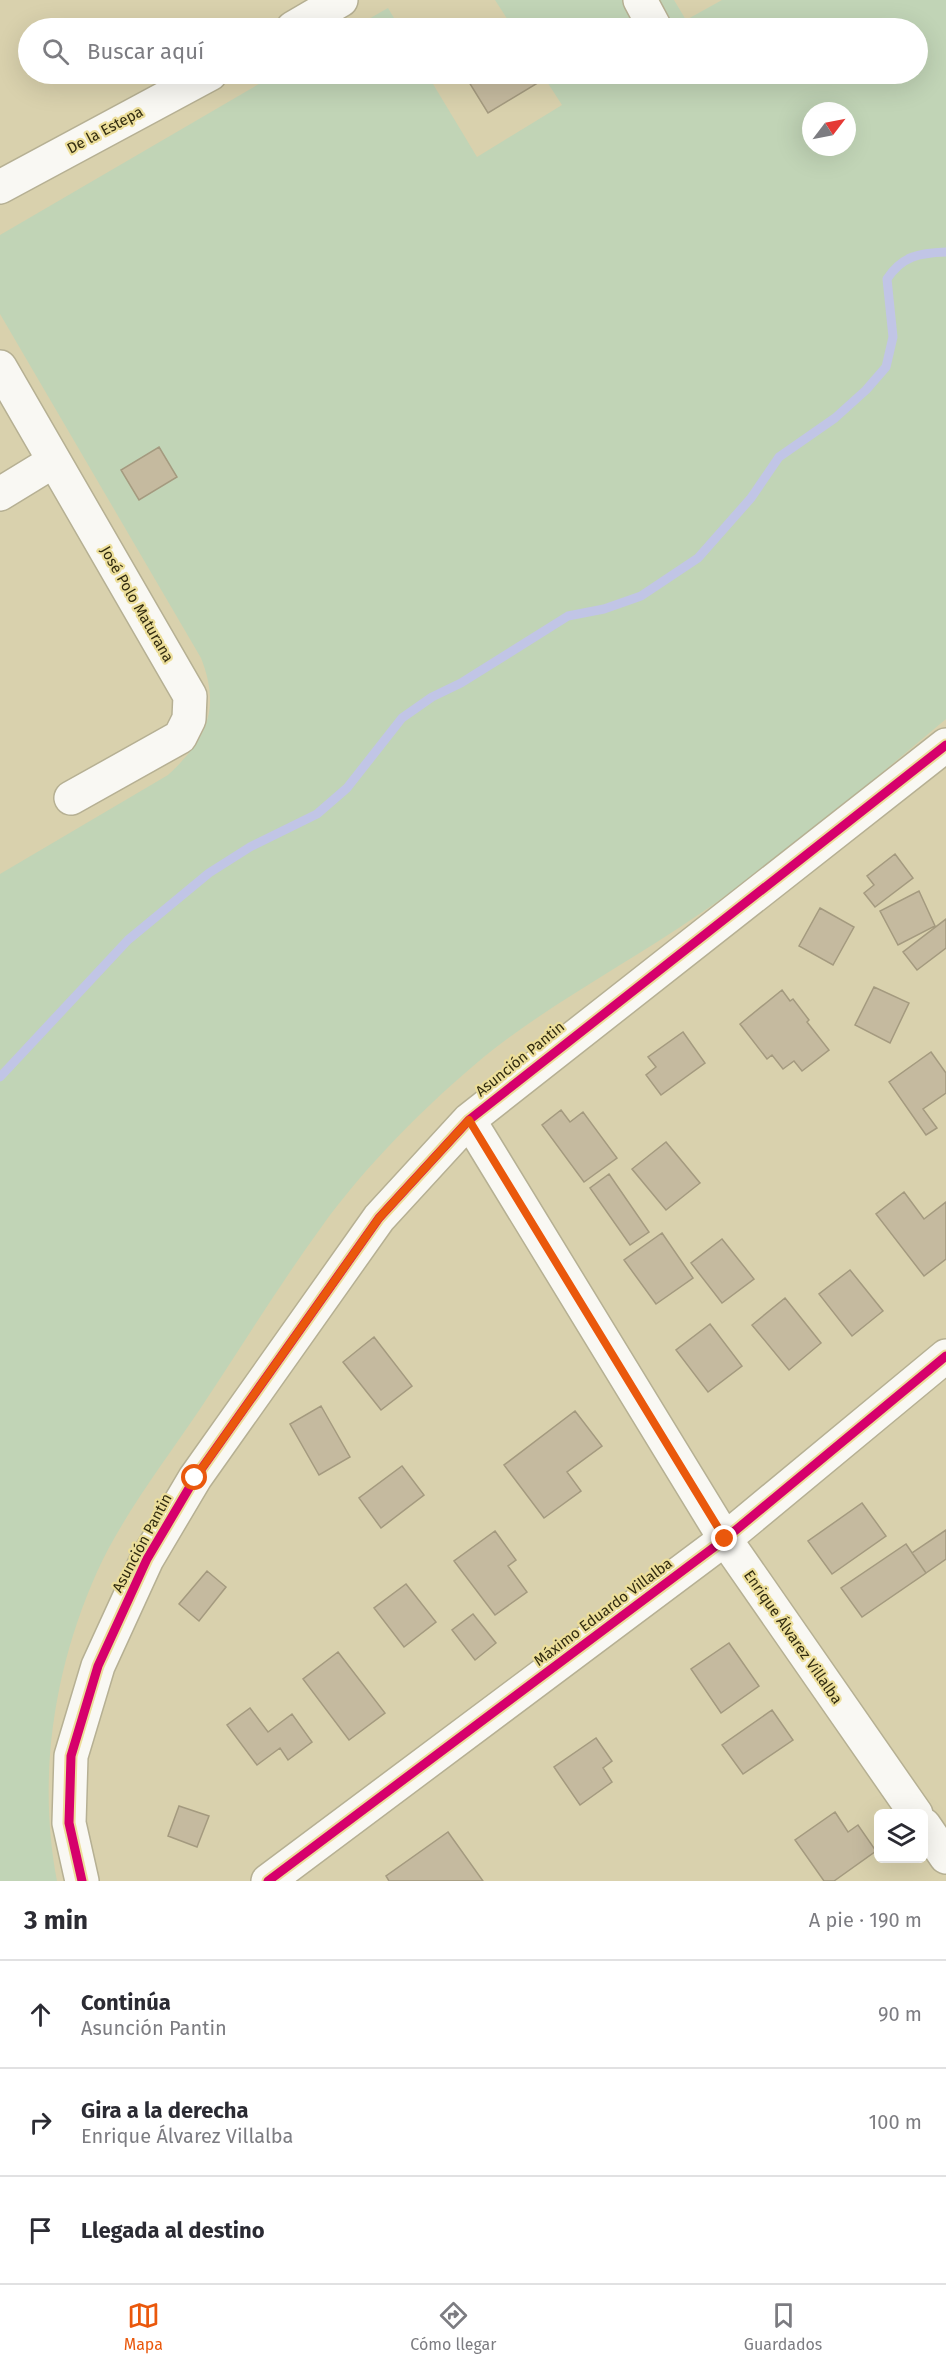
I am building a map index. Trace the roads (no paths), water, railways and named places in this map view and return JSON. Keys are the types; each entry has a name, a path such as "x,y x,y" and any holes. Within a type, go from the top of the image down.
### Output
{"street":[{"path":"310,18 341,0"},
{"path":"640,0 650,18"},
{"name":"De la Estepa","path":"0,187 191,84"},
{"name":"José Polo Maturana","path":"0,367 190,696 189,719 180,737 71,798"},
{"path":"0,494 54,461"},
{"name":"Asunción Pantin","path":"82,1881 69,1823 71,1756 98,1666 147,1559 195,1478 372,1227 469,1120 946,745"},
{"name":"Enrique Álvarez Villalba","path":"469,1120 725,1539 913,1809"},
{"name":"Máximo Eduardo Villalba","path":"268,1881 725,1539 946,1356"},
{"path":"928,1831 946,1857"}],"waterway":[{"path":"0,1077 128,940 209,873 250,847 317,814 347,788 402,718 432,697 461,683 568,616 604,609 641,596 698,558 751,498 779,457 835,418 866,390 886,367 893,337 887,279 893,271 912,257 946,252"}]}
